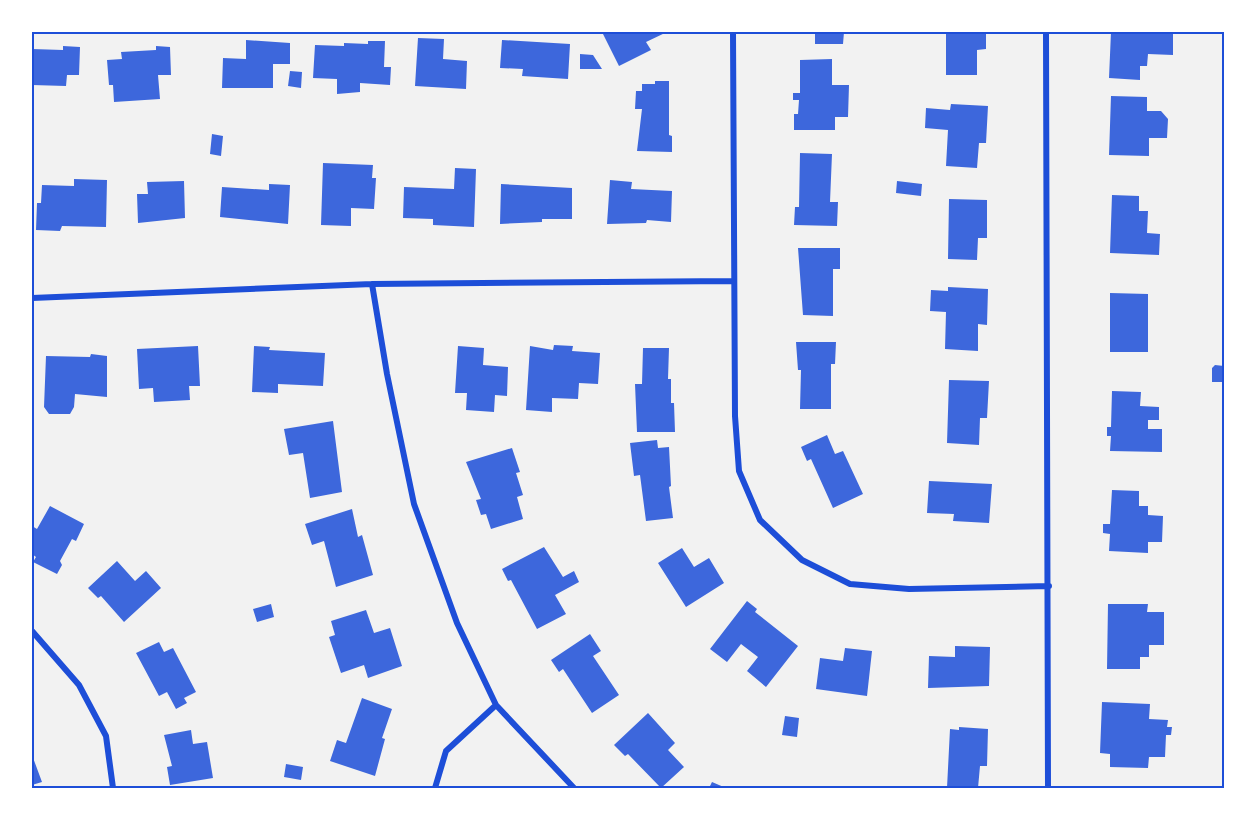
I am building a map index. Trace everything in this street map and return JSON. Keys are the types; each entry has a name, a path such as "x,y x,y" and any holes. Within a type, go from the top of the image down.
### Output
{"street":[{"path":"733,32 735,416 740,471 760,520 802,560 850,584 909,589 1049,586"},
{"path":"1046,32 1048,789"},
{"path":"32,298 372,285 734,280"},
{"path":"372,285 387,374 414,504 457,623 496,705 574,789"},
{"path":"32,631 79,685 106,736 113,789"},
{"path":"435,789 446,752 496,705"}],"building":[{"path":"602,32 667,32 646,42 651,50 619,66"},
{"path":"815,32 844,32 843,44 815,44"},
{"path":"946,32 986,32 986,49 977,50 977,75 946,75"},
{"path":"1111,32 1173,32 1173,55 1148,54 1147,66 1140,66 1140,80 1109,78"},
{"path":"418,38 444,39 443,59 467,61 466,89 415,86"},
{"path":"246,40 290,43 290,64 273,64 273,88 222,88 223,58 246,59"},
{"path":"502,40 570,44 568,79 522,76 523,69 500,68"},
{"path":"368,41 385,41 384,67 391,67 390,85 360,83 360,92 337,94 337,79 313,78 315,45 344,46 344,43 368,44"},
{"path":"63,46 80,47 79,75 67,75 66,86 32,85 32,49 63,50"},
{"path":"156,46 170,47 171,75 158,75 160,99 114,102 113,85 109,85 107,60 122,59 121,52 156,50"},
{"path":"580,54 593,55 602,69 580,69"},
{"path":"832,59 832,85 849,85 848,117 835,117 835,130 794,130 794,114 798,114 799,100 793,100 793,93 800,93 800,60"},
{"path":"290,71 302,72 301,88 288,86"},
{"path":"655,81 669,81 669,135 672,136 672,152 637,151 642,109 635,109 636,91 642,91 642,84 655,84"},
{"path":"1111,96 1147,97 1147,111 1161,111 1168,119 1167,138 1149,138 1149,156 1109,155"},
{"path":"951,104 988,106 986,143 979,143 977,168 946,166 948,130 925,128 926,108 950,110"},
{"path":"212,134 223,136 221,156 210,154"},
{"path":"800,153 832,154 830,202 838,202 837,226 794,225 795,207 799,207"},
{"path":"323,163 373,165 372,178 376,178 374,209 351,208 351,226 321,225"},
{"path":"455,168 476,169 474,227 433,225 433,219 403,218 404,187 454,189"},
{"path":"74,179 107,180 106,227 62,226 60,231 36,230 37,203 41,203 42,185 74,186"},
{"path":"610,180 632,182 631,189 672,191 671,222 647,220 646,223 607,224"},
{"path":"184,181 185,218 138,223 137,194 148,194 147,182"},
{"path":"897,181 922,184 921,196 896,193"},
{"path":"269,184 290,185 288,224 220,217 222,187 269,190"},
{"path":"501,184 572,188 572,219 542,219 542,222 500,224"},
{"path":"1112,195 1139,196 1139,211 1148,211 1147,233 1160,234 1159,255 1110,253"},
{"path":"949,199 987,200 987,238 978,238 977,260 948,259"},
{"path":"798,248 840,248 840,269 833,269 833,316 803,315"},
{"path":"948,287 988,289 987,325 978,324 978,351 945,349 946,312 930,311 931,290 948,291"},
{"path":"1110,293 1148,294 1148,352 1110,352"},
{"path":"796,342 836,342 835,364 831,364 831,409 800,409 801,370 798,370"},
{"path":"554,345 573,346 572,351 600,353 598,384 579,383 578,399 552,398 552,412 526,410 530,346 553,350"},
{"path":"198,346 200,386 189,386 190,400 154,402 153,388 139,389 137,349"},
{"path":"254,346 270,347 269,350 325,353 323,386 278,384 278,393 252,392"},
{"path":"458,346 484,348 483,365 508,367 507,396 495,395 494,412 466,410 467,393 455,393"},
{"path":"643,348 669,348 668,379 671,379 671,403 674,403 675,432 637,432 635,384 642,384"},
{"path":"91,354 107,356 107,397 75,394 74,407 70,414 49,414 44,407 46,356 90,357"},
{"path":"1215,365 1224,366 1223,382 1212,382 1212,368"},
{"path":"949,380 989,381 987,418 980,418 979,445 947,443"},
{"path":"1112,391 1141,392 1140,406 1159,407 1159,420 1148,420 1148,429 1162,429 1162,452 1110,451 1111,436 1107,436 1107,427 1111,427"},
{"path":"333,421 342,492 310,498 303,453 289,455 284,429"},
{"path":"827,435 835,454 843,451 863,494 833,508 811,459 807,461 801,447"},
{"path":"657,440 658,448 669,447 671,486 669,487 673,518 646,521 640,475 634,476 630,443"},
{"path":"512,448 520,472 516,473 523,495 517,497 523,519 491,529 486,514 481,515 476,500 481,499 466,462"},
{"path":"929,481 992,484 989,523 953,521 954,514 927,513"},
{"path":"1112,490 1139,491 1139,506 1148,506 1148,515 1163,516 1162,542 1148,542 1148,553 1109,551 1110,534 1103,533 1103,524 1110,524"},
{"path":"50,506 84,524 76,541 72,539 60,561 62,565 57,574 33,562 36,557 32,554 32,526 37,529"},
{"path":"352,509 358,537 362,535 373,575 336,587 324,541 312,545 305,524"},
{"path":"544,547 563,577 574,571 579,582 555,595 566,614 537,629 511,580 508,581 502,569"},
{"path":"682,548 694,567 709,558 724,583 686,607 658,563"},
{"path":"117,561 135,581 146,571 161,588 124,622 101,596 98,598 88,588"},
{"path":"747,601 757,609 755,612 798,646 766,687 747,671 758,657 741,644 727,662 710,649"},
{"path":"271,604 274,617 257,622 253,609"},
{"path":"1108,604 1148,604 1147,612 1164,612 1164,645 1149,645 1149,657 1140,657 1140,669 1107,669"},
{"path":"366,610 374,633 390,628 402,666 368,678 364,665 341,673 329,637 335,635 331,621"},
{"path":"590,634 601,651 593,656 619,695 592,713 563,669 559,672 551,660"},
{"path":"159,642 164,652 173,648 196,692 184,698 187,703 176,709 167,692 159,696 136,653"},
{"path":"955,646 990,647 989,686 928,688 929,656 955,657"},
{"path":"845,648 872,651 867,696 816,689 820,658 843,661"},
{"path":"362,698 392,709 382,738 385,739 375,776 330,761 337,740 346,743"},
{"path":"1102,702 1150,704 1149,719 1168,720 1167,727 1172,727 1171,735 1166,735 1165,757 1149,757 1148,768 1110,767 1110,754 1100,753"},
{"path":"648,713 675,743 668,750 684,767 661,788 628,754 625,756 614,745"},
{"path":"785,716 799,718 797,737 782,735"},
{"path":"959,727 988,729 987,766 980,766 978,788 947,788 950,729 959,730"},
{"path":"191,730 193,744 207,742 213,778 170,785 167,767 172,766 164,735"},
{"path":"32,755 42,782 32,785"},
{"path":"286,764 303,767 301,780 284,777"},
{"path":"712,782 726,788 709,788"}]}
